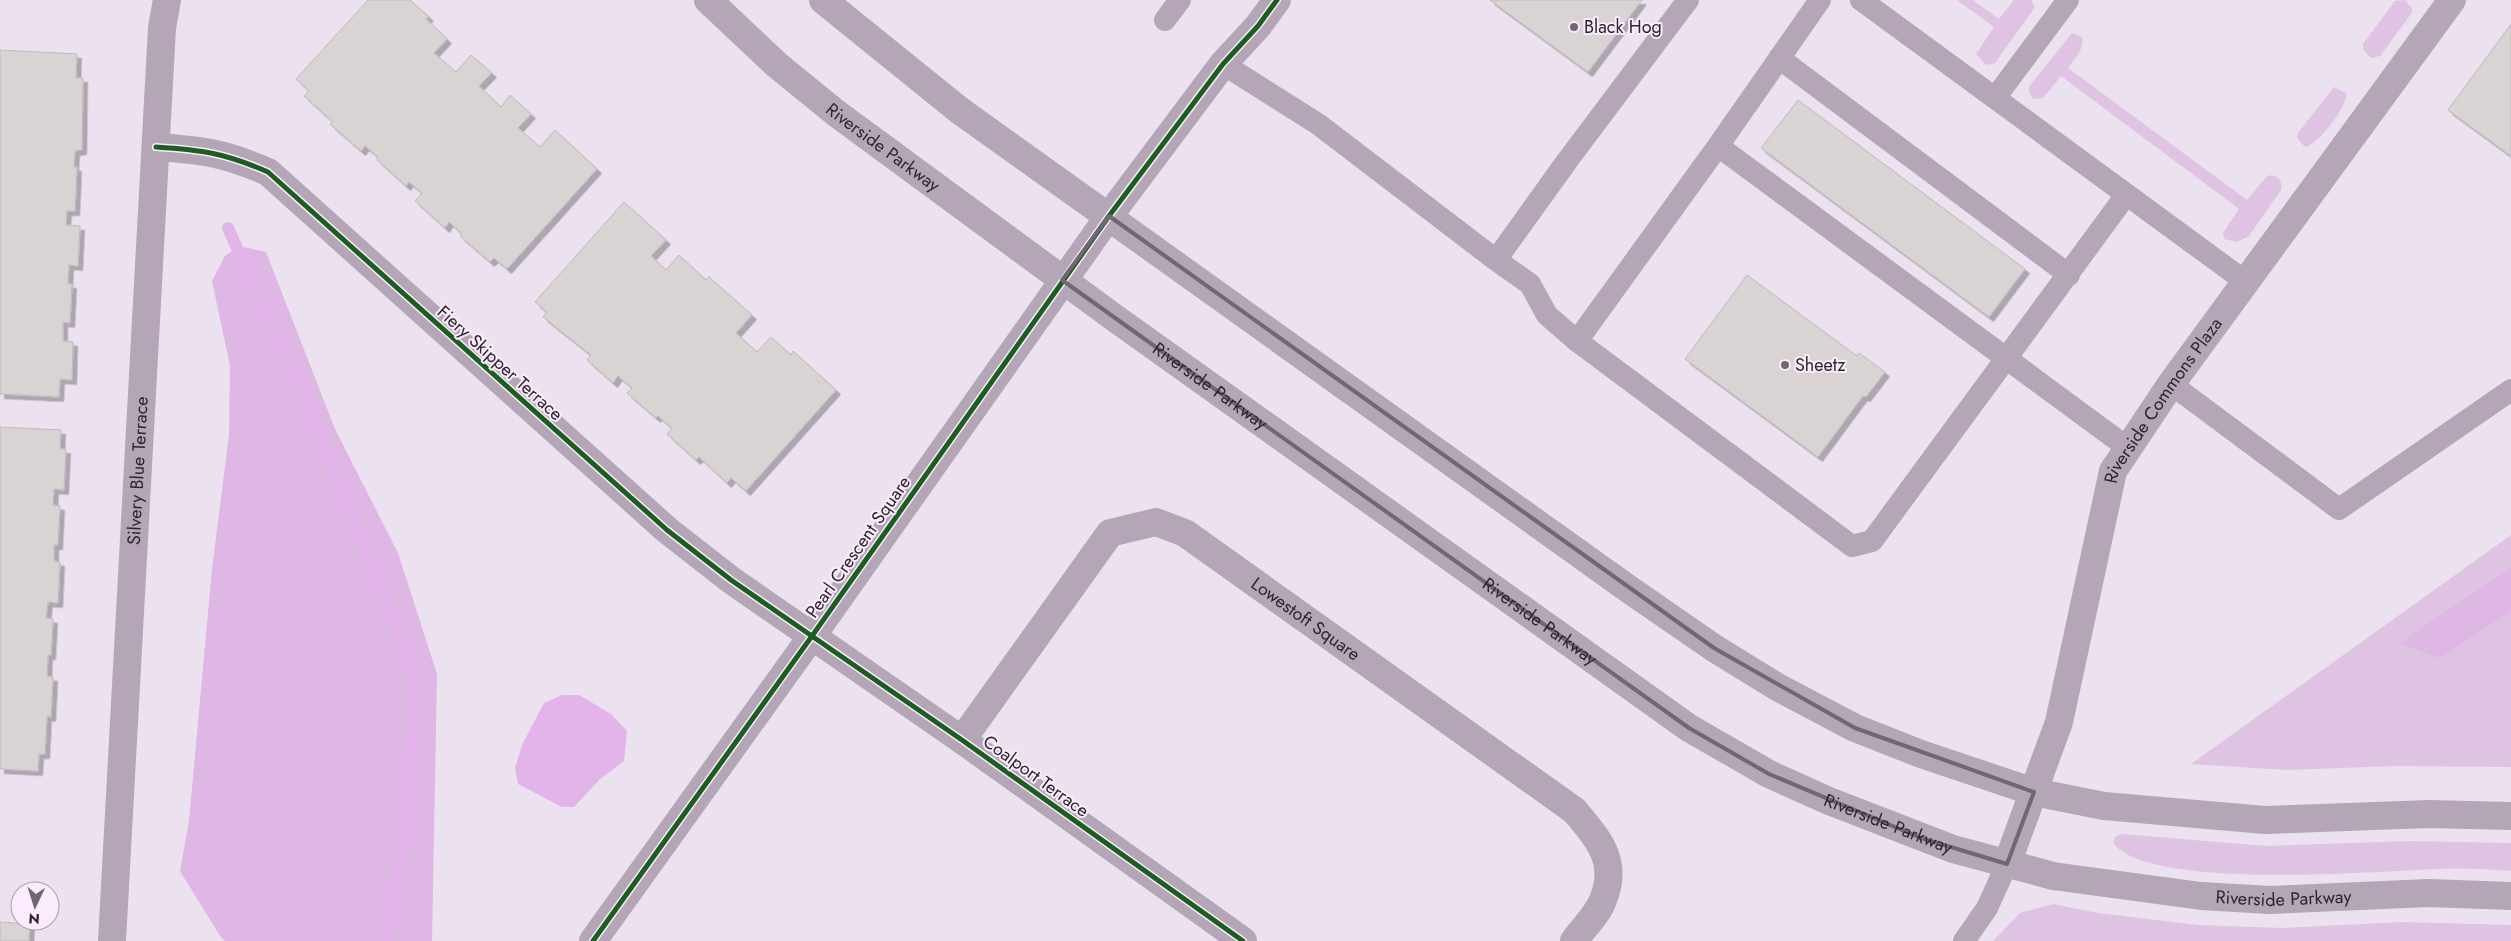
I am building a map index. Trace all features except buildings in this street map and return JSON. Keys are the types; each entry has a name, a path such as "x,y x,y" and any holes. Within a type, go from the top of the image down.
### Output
{"main road":[{"name":"Riverside Parkway","path":"708,0 777,65 836,113 1062,280 1689,728 1769,774 1829,802 1921,838 2007,864 2086,882 2200,896 2270,900 2429,893 2511,896"},
{"path":"823,0 959,110 1714,648 1779,688 1855,728 1929,757 2034,792 2112,806 2265,820 2429,814 2511,816"}],"street":[{"name":"Silvery Blue Terrace","path":"112,941 162,28 167,0"},
{"path":"1109,216 1223,64 1258,26 1277,0"},
{"name":"Riverside Commons Plaza","path":"2007,864 2059,722 2114,471 2171,384 2452,0"},
{"name":"Fiery Skipper Terrace","path":"156,147 207,150 236,158 268,172 667,530 731,580 812,636"},
{"name":"Pearl Crescent Square","path":"593,941 812,636 1109,216"},
{"name":"Lowestoft Square","path":"962,740 1110,533 1156,522 1185,533 1575,811 1598,838 1610,866 1603,900 1574,941"},
{"name":"Coalport Terrace","path":"812,636 962,740 1243,941"}],"lane":[{"path":"1165,20 1180,0"},
{"path":"1496,260 1567,161 1688,0"},
{"path":"1577,341 1718,146 1820,0"},
{"path":"1861,0 2246,282"},
{"path":"1995,98 2068,0"},
{"path":"1779,58 2068,275"},
{"path":"1223,64 1318,124 1530,284 1547,315 1577,341 1852,546 1872,541 2007,360 2126,195"},
{"path":"1718,146 2128,448"},
{"path":"2171,384 2338,509 2511,390"},
{"path":"1964,941 1986,908 2007,864"}],"highlighted area":[{"path":"1109,216 1714,648 1855,728 2034,792 2007,864 1921,838 1769,774 1689,728 1062,280"}],"shaded area":[{"path":"1957,0 1973,0 1999,19 2014,0 2031,0 2035,7 1995,63 1986,65 1976,54 1994,27"},
{"path":"2405,0 2413,10 2411,14 2380,56 2371,58 2363,49 2363,44 2395,1"},
{"path":"2072,33 2082,37 2083,42 2078,54 2068,68 2247,200 2267,176 2278,178 2281,183 2281,190 2249,236 2237,242 2224,239 2223,233 2239,209 2061,76 2043,98 2033,99 2029,92 2029,87"},
{"path":"2334,87 2346,93 2343,106 2324,133 2305,147 2297,138 2298,133"},
{"path":"239,246 266,252 335,429 398,553 437,674 432,941 225,941 220,936 180,871 189,821 212,569 229,435 230,366 212,281 225,256"},
{"path":"2511,535 2511,767 2394,766 2286,770 2191,764"},
{"path":"2511,567 2511,611 2440,658 2400,643"},
{"path":"562,695 579,695 611,714 627,731 624,761 599,780 574,807 562,807 518,784 515,768 522,745 544,703"},
{"path":"2121,834 2266,846 2410,841 2511,843 2511,871 2457,869 2267,875 2216,873 2171,868 2135,858 2113,843 2115,837"},
{"path":"2053,904 2098,913 2198,925 2281,928 2403,922 2511,925 2511,941 1993,941 2020,913"}],"waterway":[{"path":"228,228 318,429 415,674 409,826 383,941"}],"cycle path":[{"path":"593,941 812,636 1109,216 1223,64 1258,26 1277,0"},
{"path":"156,147 213,154 239,160 268,172 667,530 731,580 962,740 1243,941"}],"place":[{"name":"Black Hog","path":"1574,27"},
{"name":"Sheetz","path":"1785,365"}]}
